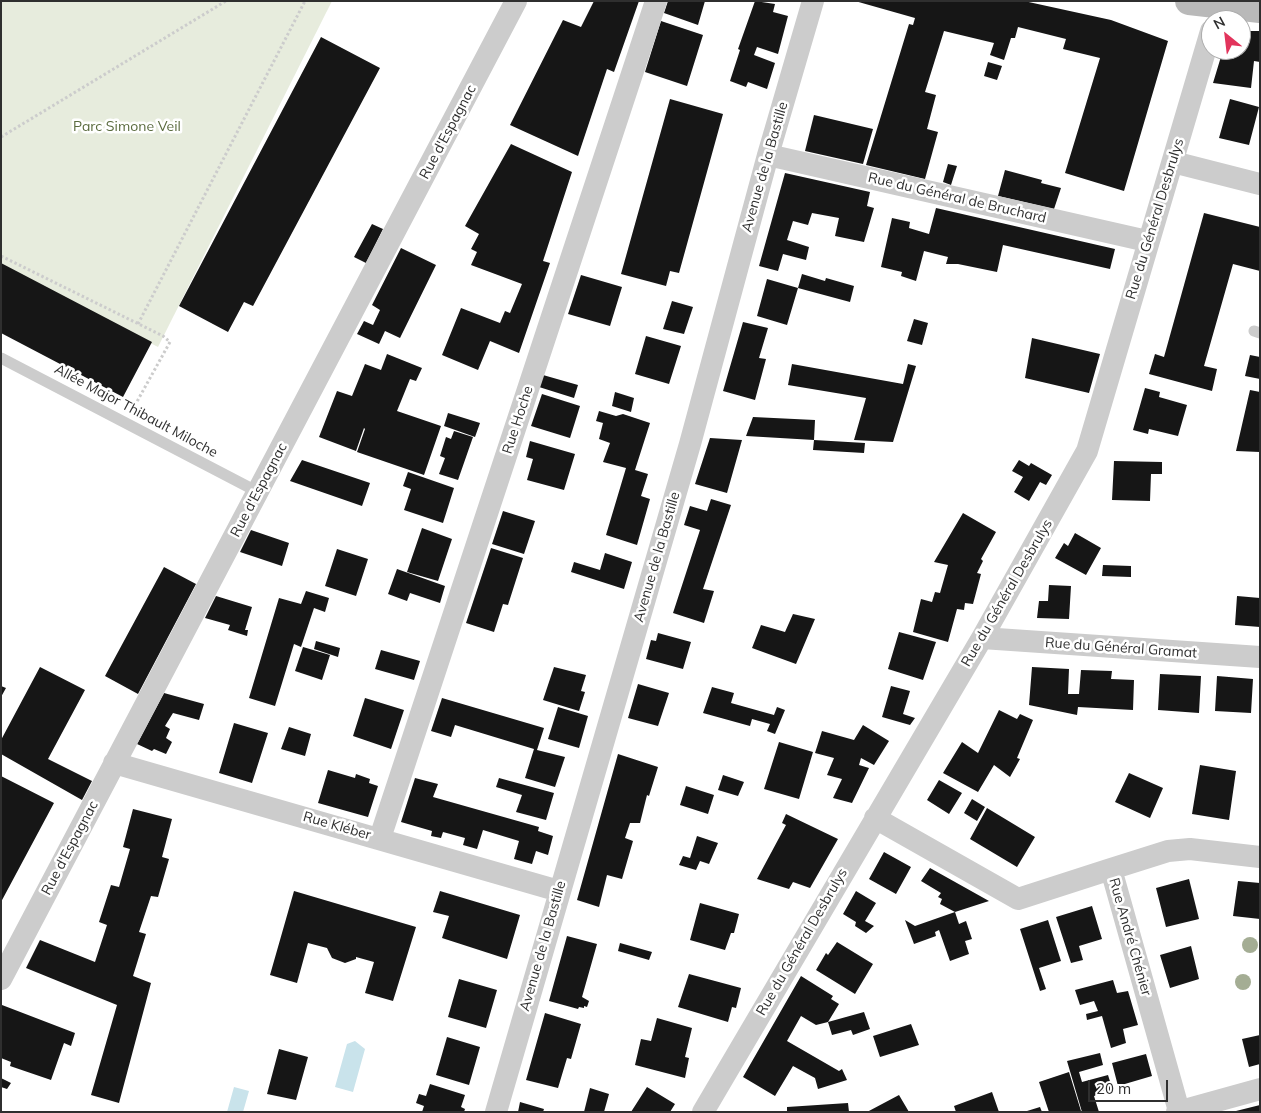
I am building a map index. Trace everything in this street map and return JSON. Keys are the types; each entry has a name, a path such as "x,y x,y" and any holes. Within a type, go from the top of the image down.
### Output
{"main road":[{"path":"1189,1 1202,10"}],"street":[{"name":"Rue d'Espagnac","path":"1,979 516,1"},
{"name":"Rue Hoche","path":"380,838 656,1"},
{"name":"Avenue de la Bastille","path":"496,1112 690,444 768,155 813,1"},
{"name":"Rue du Général Desbrulys","path":"703,1112 982,638 1087,451 1147,241 1173,162 1202,60"},
{"name":"Rue du Général de Bruchard","path":"768,155 1147,241"},
{"path":"1173,162 1260,184"},
{"name":"Rue du Général Gramat","path":"982,638 1260,657"},
{"name":"Rue Kléber","path":"114,763 559,891"},
{"name":"Rue André Chénier","path":"876,818 1018,899 1110,869 1183,1111"},
{"path":"1110,869 1168,852 1190,849 1260,857"},
{"path":"1183,1111 1260,1089"}],"lane":[{"name":"Allée Major Thibault Miloche","path":"1,358 258,492"}],"path":[{"path":"1,136 226,1"},
{"path":"138,324 305,1"},
{"path":"1,256 163,336 170,342 125,423"}],"green space":[{"name":"Parc Simone Veil","path":"1,1 332,1 158,347 1,266"}],"water":[{"path":"355,1041 365,1049 353,1092 335,1087 347,1044"},
{"path":"234,1087 249,1091 243,1112 227,1112"}],"building":[{"path":"594,1 639,1 614,72 607,69 578,156 510,125 563,20 581,27"},
{"path":"668,1 705,1 698,25 664,13"},
{"path":"755,1 775,4 773,12 788,16 778,54 757,47 754,55 775,63 767,89 748,82 746,87 730,81 740,50 738,49"},
{"path":"855,1 1024,1 1111,20 1168,41 1124,191 1065,173 1100,58 1063,49 1066,39 1018,27 1015,38 1011,38 1004,60 990,55 994,43 944,31 925,92 936,95 927,129 938,132 925,179 866,165 909,24 913,25 915,18"},
{"path":"661,21 703,35 687,86 645,72"},
{"path":"1251,31 1260,31 1260,62 1254,61 1251,88 1213,83 1220,60 1251,60"},
{"path":"321,37 380,68 253,306 244,302 228,332 179,306"},
{"path":"988,62 1002,66 997,80 984,76"},
{"path":"670,99 723,114 679,273 670,271 666,286 621,274"},
{"path":"1230,99 1259,107 1249,145 1219,138"},
{"path":"814,115 873,129 863,164 805,151"},
{"path":"511,144 572,172 543,261 550,263 519,353 490,341 478,370 442,355 461,308 500,323 505,311 510,313 522,284 471,265 477,252 471,249 479,234 465,226"},
{"path":"948,164 957,166 951,185 943,182"},
{"path":"1005,170 1042,180 1041,183 1061,188 1054,209 998,196"},
{"path":"785,173 870,192 867,206 874,208 864,242 835,236 839,218 812,213 808,225 793,221 787,240 809,247 806,260 783,254 778,271 759,266"},
{"path":"936,208 1115,249 1110,269 1003,245 997,272 958,264 946,264 948,257 924,251 916,281 901,276 902,272 881,267 892,218 910,222 909,228 929,234"},
{"path":"1204,213 1260,227 1260,271 1233,264 1204,366 1217,369 1212,391 1149,374 1155,354 1164,357"},
{"path":"372,224 383,229 366,263 354,257"},
{"path":"401,248 436,265 400,338 385,331 379,344 357,334 364,321 373,325 380,310 372,305"},
{"path":"1,263 152,342 123,397 1,333"},
{"path":"802,274 825,281 826,278 854,286 850,302 798,288"},
{"path":"581,275 622,287 610,326 568,314"},
{"path":"767,279 798,288 787,325 757,316"},
{"path":"672,301 693,307 684,334 663,329"},
{"path":"914,319 928,323 922,345 907,341"},
{"path":"743,322 768,328 759,358 766,359 755,400 723,391"},
{"path":"646,336 681,346 669,384 635,374"},
{"path":"1032,338 1100,354 1089,393 1025,378"},
{"path":"387,354 422,368 416,381 410,379 397,411 441,426 424,475 357,452 364,428 356,451 319,437 337,391 352,396 365,364 381,370"},
{"path":"1250,355 1260,357 1260,379 1245,376"},
{"path":"792,364 903,384 908,364 916,366 893,442 854,440 866,398 788,385"},
{"path":"543,375 578,385 574,398 539,387"},
{"path":"1145,388 1160,392 1159,397 1187,405 1178,436 1149,429 1148,434 1133,430"},
{"path":"1250,390 1260,392 1260,452 1236,451"},
{"path":"615,392 634,398 631,412 612,406"},
{"path":"542,394 580,406 570,438 531,426"},
{"path":"599,411 616,416 623,414 650,423 635,470 648,474 641,496 650,499 637,545 606,535 626,468 603,462 610,443 599,439 603,423 596,421"},
{"path":"448,413 480,423 475,437 444,426"},
{"path":"753,417 815,420 814,440 746,436"},
{"path":"454,431 473,437 458,480 439,474 445,458 440,456 446,437 451,439"},
{"path":"710,438 742,440 727,493 695,484"},
{"path":"814,440 865,443 864,453 813,450"},
{"path":"530,441 575,454 564,490 527,480 533,459 526,457"},
{"path":"302,460 370,483 362,506 290,481"},
{"path":"1019,460 1029,466 1031,463 1052,475 1046,485 1040,482 1029,501 1014,492 1023,477 1012,471"},
{"path":"1114,461 1162,462 1162,474 1151,474 1150,501 1112,500"},
{"path":"408,472 454,488 443,523 404,510 411,489 403,486"},
{"path":"711,499 731,505 703,589 714,591 704,623 673,613 700,530 684,525 690,506 707,511"},
{"path":"503,511 535,521 524,554 492,544"},
{"path":"963,513 996,532 981,559 983,561 977,573 981,574 973,604 965,603 964,610 957,609 948,642 913,632 921,599 932,602 935,592 940,593 948,565 934,562"},
{"path":"422,528 452,539 438,581 407,572"},
{"path":"251,530 289,543 282,566 240,552"},
{"path":"1075,533 1101,548 1086,575 1055,558 1064,543 1068,546"},
{"path":"491,548 523,558 508,605 503,604 494,632 466,623"},
{"path":"337,549 368,559 356,596 325,586"},
{"path":"605,553 632,562 624,589 571,572 574,562 600,570"},
{"path":"1103,565 1131,566 1131,577 1102,576"},
{"path":"164,567 196,584 138,694 105,676"},
{"path":"397,569 445,586 440,603 410,593 407,601 388,594"},
{"path":"1049,585 1071,586 1069,619 1037,618 1039,601 1048,601"},
{"path":"306,591 329,598 325,612 314,608 301,647 294,644 275,706 249,698 279,598 301,604"},
{"path":"216,596 252,607 245,630 248,630 247,636 228,630 230,625 205,618"},
{"path":"1237,596 1260,598 1260,627 1235,625"},
{"path":"793,614 815,619 796,664 752,648 761,625 785,632"},
{"path":"899,632 936,642 923,680 888,669"},
{"path":"658,633 691,642 683,669 646,659 651,640 656,641"},
{"path":"316,641 340,648 338,657 314,649"},
{"path":"303,647 330,655 322,680 295,671"},
{"path":"381,650 420,661 414,680 375,669"},
{"path":"40,667 85,690 48,759 92,781 82,800 1,754 1,740"},
{"path":"554,667 586,675 581,691 585,692 579,711 543,700"},
{"path":"1032,667 1069,669 1068,694 1079,694 1081,670 1112,671 1111,679 1134,680 1133,710 1078,707 1077,715 1029,705"},
{"path":"1160,674 1201,676 1199,713 1158,710"},
{"path":"1217,676 1253,679 1251,713 1215,711"},
{"path":"638,684 669,693 658,726 628,718"},
{"path":"1,686 6,688 1,697"},
{"path":"891,686 910,691 903,714 915,718 910,725 882,717"},
{"path":"712,687 734,693 731,703 774,715 777,707 785,710 775,734 767,731 770,724 752,719 750,726 703,713"},
{"path":"164,693 204,704 199,720 173,713 165,726 170,729 166,738 172,742 166,754 154,749 152,751 137,744"},
{"path":"365,698 404,710 391,749 353,736"},
{"path":"442,698 544,728 537,750 565,757 555,787 525,778 534,749 455,725 451,737 431,731"},
{"path":"558,707 588,716 579,748 548,739"},
{"path":"999,710 1017,719 1020,714 1033,720 1017,758 1020,759 1010,777 994,765 978,792 943,773 962,742 978,753"},
{"path":"234,723 268,733 252,783 219,773"},
{"path":"863,725 889,741 874,765 861,758 859,765 869,768 852,803 833,798 842,779 827,775 834,758 815,753 822,731 854,740"},
{"path":"289,727 311,734 305,756 281,749"},
{"path":"779,742 813,752 799,799 764,789"},
{"path":"618,754 658,767 649,796 647,795 640,823 630,823 625,838 633,841 622,879 607,875 599,907 577,900"},
{"path":"1200,765 1236,771 1229,820 1192,814"},
{"path":"328,770 355,778 356,774 370,779 369,783 378,786 368,817 318,803"},
{"path":"1129,773 1163,788 1150,818 1115,802"},
{"path":"723,775 744,782 738,796 718,790"},
{"path":"1,776 54,803 1,902"},
{"path":"415,778 438,784 433,797 539,827 538,831 553,836 548,855 536,851 532,864 514,859 519,841 483,830 477,849 463,845 465,838 443,832 441,838 431,836 432,831 401,822"},
{"path":"499,778 554,793 546,820 516,812 522,795 496,787"},
{"path":"939,780 962,793 949,814 927,800"},
{"path":"686,786 714,795 708,814 680,805"},
{"path":"972,799 985,807 977,821 964,813"},
{"path":"987,808 1035,837 1017,867 970,839"},
{"path":"133,809 172,819 162,857 169,859 158,897 151,896 139,932 146,934 133,976 151,983 119,1103 91,1095 117,1005 26,968 40,940 95,962 107,925 99,922 111,885 119,887 130,849 123,847"},
{"path":"786,814 838,839 810,888 793,882 789,889 757,879 786,825 782,823"},
{"path":"697,836 718,843 709,864 700,861 696,870 679,865 683,856 690,858"},
{"path":"884,852 911,867 896,894 869,879"},
{"path":"930,868 989,901 955,912 940,904 942,899 938,897 941,893 921,881"},
{"path":"1189,879 1199,919 1166,927 1156,888"},
{"path":"1238,881 1260,883 1260,919 1233,916"},
{"path":"294,891 416,927 393,1001 365,993 374,962 356,957 356,959 345,963 332,958 327,948 308,943 297,983 270,975"},
{"path":"440,891 520,915 507,959 442,938 449,916 433,912"},
{"path":"856,891 876,903 865,921 874,926 866,933 855,926 856,922 843,914"},
{"path":"700,903 739,914 734,933 731,933 725,950 690,940"},
{"path":"1092,906 1102,939 1079,946 1083,960 1071,963 1056,917"},
{"path":"955,912 959,924 966,921 972,939 965,941 969,954 950,961 939,930 935,932 936,936 914,944 905,920 915,926"},
{"path":"1048,920 1061,961 1039,968 1046,989 1040,991 1020,929"},
{"path":"567,936 597,944 582,997 589,1001 587,1007 584,1006 584,1008 579,1007 578,1009 549,1001"},
{"path":"837,942 873,964 855,994 816,970 826,953 828,955"},
{"path":"620,943 652,952 649,960 618,951"},
{"path":"1191,946 1199,979 1170,988 1160,955"},
{"path":"689,974 741,988 736,1008 732,1007 728,1022 678,1007"},
{"path":"801,976 833,996 831,999 839,1004 828,1022 816,1025 801,1016 787,1041 839,1071 842,1069 847,1080 818,1089 815,1078 793,1066 775,1096 743,1077"},
{"path":"459,979 497,990 486,1028 448,1017"},
{"path":"1113,980 1117,993 1128,991 1138,1025 1123,1029 1126,1043 1111,1048 1102,1016 1087,1020 1086,1014 1098,1011 1094,1001 1080,1005 1075,990"},
{"path":"2,1005 75,1033 71,1046 64,1043 51,1080 10,1066 11,1062 1,1058"},
{"path":"864,1012 870,1029 853,1035 851,1030 832,1035 828,1022"},
{"path":"545,1013 581,1024 571,1059 567,1058 558,1088 526,1080"},
{"path":"657,1018 692,1028 685,1057 689,1058 685,1078 635,1065 641,1039 651,1041"},
{"path":"911,1024 919,1045 880,1057 873,1036"},
{"path":"1260,1035 1260,1064 1249,1067 1242,1039"},
{"path":"447,1037 480,1047 469,1085 436,1075"},
{"path":"279,1049 308,1057 296,1100 267,1094"},
{"path":"1100,1053 1103,1065 1079,1072 1082,1082 1108,1075 1113,1091 1094,1096 1099,1112 1082,1112 1067,1061"},
{"path":"1146,1054 1152,1076 1118,1086 1112,1063"},
{"path":"1069,1072 1081,1111 1049,1112 1039,1082"},
{"path":"1,1078 11,1083 7,1089 1,1087"},
{"path":"430,1084 465,1095 461,1107 465,1109 464,1112 422,1112 424,1106 416,1103 419,1094 426,1096"},
{"path":"647,1087 675,1104 670,1112 631,1112"},
{"path":"590,1088 609,1094 604,1112 584,1112"},
{"path":"992,1092 999,1112 956,1112 954,1106"},
{"path":"899,1095 909,1112 867,1112"},
{"path":"520,1102 544,1109 543,1112 518,1112"},
{"path":"848,1103 849,1112 787,1112 787,1107"},
{"path":"1260,1105 1260,1112 1236,1111"},
{"path":"1040,1107 1042,1112 1027,1112 1027,1111"}]}
